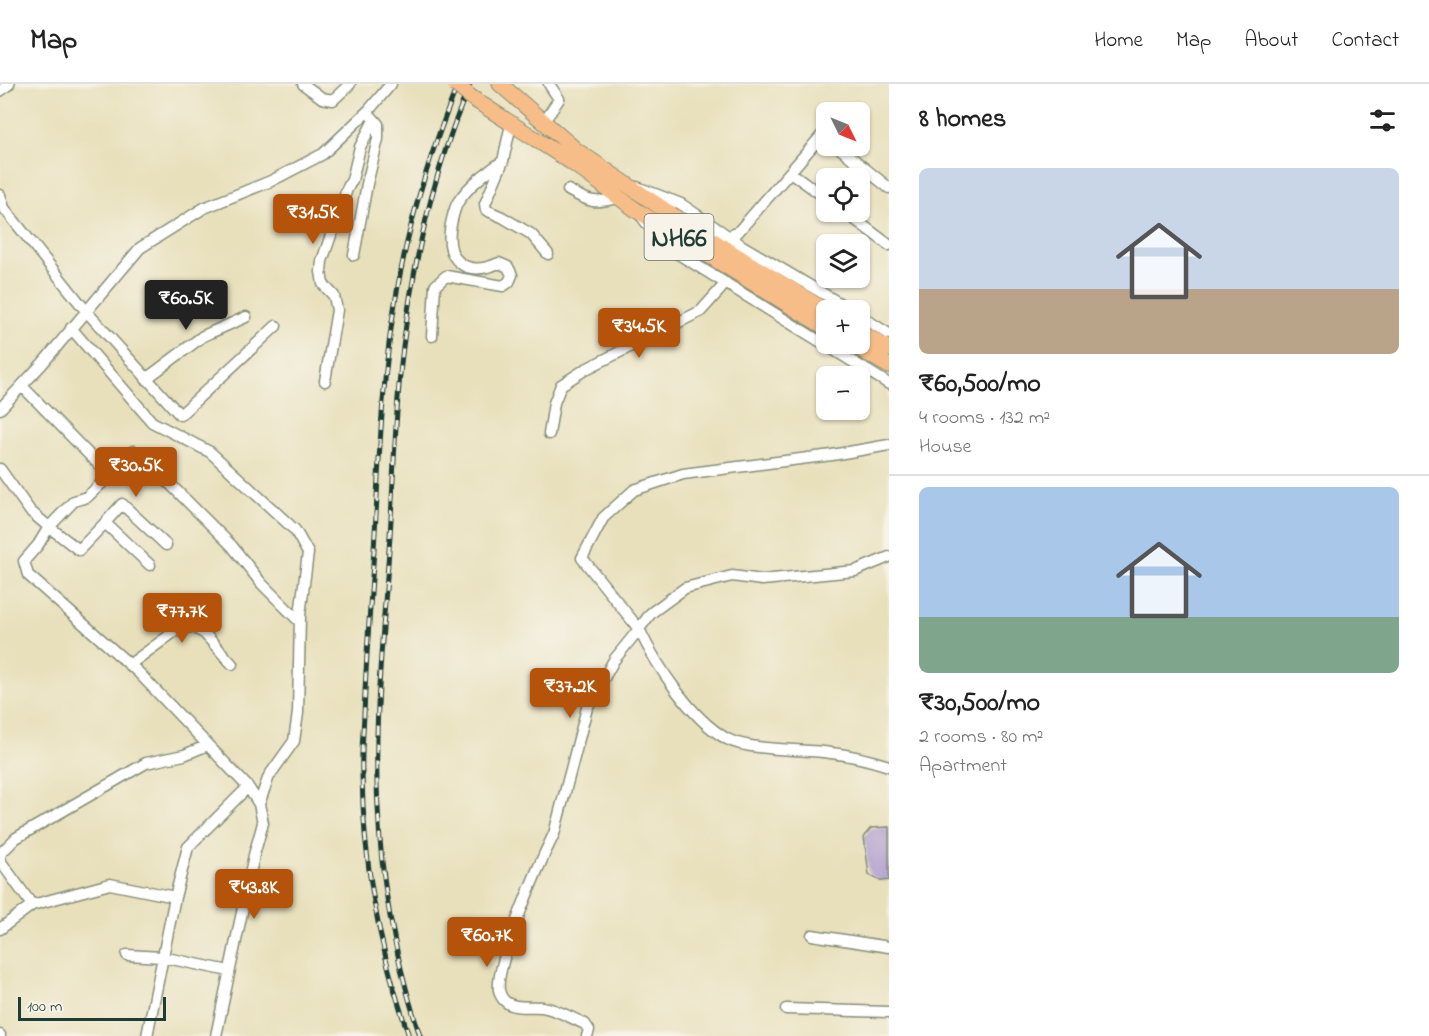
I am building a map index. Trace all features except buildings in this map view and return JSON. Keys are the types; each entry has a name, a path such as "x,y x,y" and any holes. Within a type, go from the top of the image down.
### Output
{"highway":[{"name":"NH66","path":"455,84 472,98 571,162 687,225 816,305"},
{"name":"NH66","path":"500,84 623,192 636,210 816,322"},
{"path":"870,338 889,350"},
{"path":"869,354 889,366"}],"street":[{"path":"0,91 9,84"},
{"path":"303,84 322,98 333,100 350,84"},
{"path":"325,381 337,310 334,296 323,284 322,261 352,180 371,115 391,84"},
{"path":"543,123 559,99 549,84"},
{"path":"354,255 378,139 378,124 371,115"},
{"path":"0,409 140,248 204,208 271,181 323,154 371,115"},
{"path":"512,124 503,161 485,204 486,210 531,234 548,254"},
{"path":"727,237 738,232 816,142"},
{"path":"849,156 889,188"},
{"path":"432,336 435,286 446,276 503,286 509,282 512,275 508,267 500,263 487,268 465,266 451,251 448,238 453,212 459,201 487,172 503,161"},
{"path":"790,172 816,191"},
{"path":"568,190 587,201 596,203 640,187 681,204 727,237 834,300"},
{"path":"0,195 4,208 86,311 180,415 276,326"},
{"path":"636,210 662,244 889,384"},
{"path":"858,222 889,245"},
{"path":"738,232 741,245"},
{"path":"549,434 554,403 561,385 586,369 701,311 726,283"},
{"path":"146,380 203,336 246,317"},
{"path":"870,322 889,334"},
{"path":"71,328 152,422 210,452 295,530 308,553 300,622 298,713 294,741 268,776 259,804"},
{"path":"22,386 107,473"},
{"path":"889,445 832,455 683,474 634,490 603,518 582,558 639,629 652,655 680,694 702,719 727,739 753,746 833,753 889,766"},
{"path":"216,1036 254,855 263,824 259,804 248,787 129,665 28,575 24,561 38,545 49,527 74,501 87,497 102,483 107,473 133,451 165,479 232,546 262,584 300,622"},
{"path":"0,469 30,511 79,550 122,504 166,545"},
{"path":"105,523 150,565"},
{"path":"587,1036 589,1030 585,1024 544,1008 508,1004 502,998 499,989 500,975 545,852 555,834 587,708 614,660 651,613 685,588 732,576 762,580 855,571 889,557"},
{"path":"129,665 174,632 185,627 193,627 204,633 232,664"},
{"path":"32,904 1,862 0,854 16,838 146,764 184,755 208,745"},
{"path":"147,1036 175,897 188,847 248,787"},
{"path":"0,929 32,904 110,884 175,897"},
{"path":"812,935 889,946"},
{"path":"127,955 162,957 229,970"},
{"path":"786,1009 889,1012"}],"railway":[{"path":"409,1036 382,940 366,841 362,759 366,674 390,334 400,275 420,192 458,84"},
{"path":"420,1036 397,951 382,866 377,774 378,706 398,394 408,313 420,246 436,180 470,84"}]}
